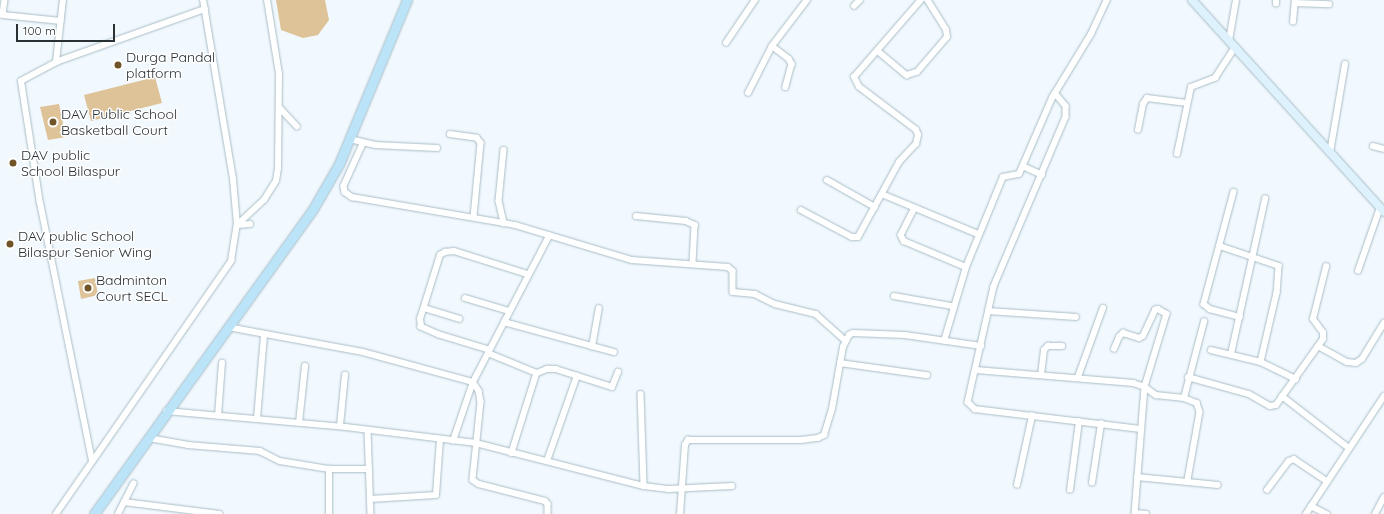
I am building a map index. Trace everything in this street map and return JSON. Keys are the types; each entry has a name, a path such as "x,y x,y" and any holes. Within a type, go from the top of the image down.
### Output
{"main road":[{"path":"94,514 149,438 166,411 313,209 339,164 407,0"}],"street":[{"path":"5,0 3,15 61,22"},
{"path":"56,62 63,0"},
{"path":"56,514 231,261 237,225 230,157 203,0"},
{"path":"237,225 256,209 276,181 280,108 279,74 267,0"},
{"path":"726,44 755,0"},
{"path":"748,93 772,46 807,0"},
{"path":"854,6 860,0"},
{"path":"801,210 856,238 862,232 899,162 916,144 918,135 916,130 856,84 856,73 878,51 921,0"},
{"path":"878,51 907,75 913,75 917,72 947,37 946,30 926,0"},
{"path":"944,341 952,306 966,267 978,234 1003,177 1018,175 1055,93 1090,34 1107,0"},
{"path":"1177,154 1191,87 1215,78 1232,44 1236,0"},
{"path":"1194,1 1382,210 1358,271"},
{"path":"1293,22 1295,1 1329,4"},
{"path":"92,461 40,204 21,82 56,62 204,9"},
{"path":"772,46 792,64 786,87"},
{"path":"1330,153 1345,64"},
{"path":"1055,93 1066,106 1066,117 994,288 976,370 968,398 971,408 1140,429"},
{"path":"1138,130 1143,104 1147,98 1187,104"},
{"path":"280,108 297,126"},
{"path":"450,134 477,138 481,143 474,217"},
{"path":"350,139 363,144 437,148"},
{"path":"363,144 344,186 348,194 504,223 632,260 728,266 733,271 733,292 755,294 775,304 816,314 845,340"},
{"path":"1373,146 1384,149"},
{"path":"504,150 499,201 504,223"},
{"path":"1023,166 1042,175"},
{"path":"827,180 875,207"},
{"path":"1234,192 1204,306 1240,317"},
{"path":"882,194 978,234"},
{"path":"1231,354 1265,199"},
{"path":"915,208 902,235 904,241 966,267"},
{"path":"636,216 686,221 695,225 693,264"},
{"path":"237,225 250,224"},
{"path":"453,440 473,382 549,236"},
{"path":"1220,246 1277,264 1280,270 1277,293 1261,362"},
{"path":"528,274 480,257 454,251 445,252 438,261 420,322 424,329 489,351 537,373 550,368 612,387 618,372"},
{"path":"1188,377 1249,394 1270,406 1276,405 1296,379 1323,339 1323,332 1313,319 1326,267"},
{"path":"894,296 952,306"},
{"path":"465,298 509,311"},
{"path":"424,308 459,319"},
{"path":"1078,377 1103,308"},
{"path":"592,347 600,309"},
{"path":"1114,349 1119,337 1123,333 1139,338 1143,336 1155,310 1158,309 1167,314 1145,387 1140,429 1135,514 1146,514"},
{"path":"988,311 1076,317"},
{"path":"504,322 614,352"},
{"path":"1184,398 1188,377 1204,322"},
{"path":"1318,346 1347,362 1356,363 1362,359 1384,323"},
{"path":"228,327 264,336 363,352 473,382 479,391 481,402 472,476 475,482 545,501 548,504 548,514"},
{"path":"680,514 685,445 688,440 801,440 822,437 832,409 845,340 853,333 865,332 981,346"},
{"path":"257,419 264,336"},
{"path":"1041,375 1044,350 1048,346 1062,346"},
{"path":"1211,350 1261,362 1296,379"},
{"path":"218,416 222,363"},
{"path":"840,363 927,375"},
{"path":"299,423 305,366"},
{"path":"976,370 1078,377 1133,383 1145,387 1156,395 1184,398 1197,403 1200,408 1188,480"},
{"path":"512,453 537,373"},
{"path":"340,426 345,375"},
{"path":"547,462 577,376"},
{"path":"641,394 644,486"},
{"path":"1282,396 1349,448"},
{"path":"1306,514 1384,396"},
{"path":"166,411 340,426 476,443 644,486 683,488 732,486"},
{"path":"1017,485 1032,416"},
{"path":"1070,490 1079,422"},
{"path":"1092,483 1101,424"},
{"path":"368,430 371,514"},
{"path":"149,438 188,445 260,451 280,461 329,469 369,469"},
{"path":"370,498 436,496 440,439"},
{"path":"1267,490 1289,461 1294,459 1327,481"},
{"path":"329,469 329,514"},
{"path":"1137,477 1188,480 1218,485"},
{"path":"118,514 133,484"},
{"path":"1375,514 1384,497"},
{"path":"124,502 188,513 219,514"},
{"path":"1310,506 1327,514"}],"shaded area":[{"path":"276,0 325,0 329,20 318,35 303,38 281,30"},
{"path":"155,77 162,103 91,121 84,95"},
{"name":"DAV Public School Basketball Court","path":"59,104 66,137 48,140 40,107"},
{"name":"Badminton Court SECL","path":"95,278 98,295 81,299 78,281"}],"place":[{"name":"Durga Pandal platform","path":"118,65"},
{"name":"DAV Public School Basketball Court","path":"53,122"},
{"name":"DAV public School Bilaspur","path":"13,163"},
{"name":"DAV public School Bilaspur Senior Wing","path":"10,244"},
{"name":"Badminton Court SECL","path":"88,288"}]}
